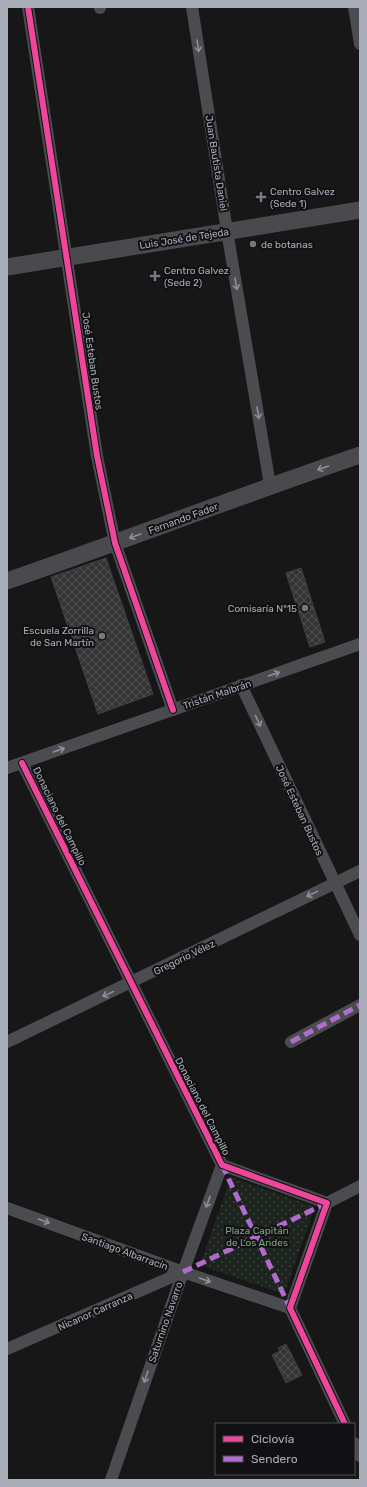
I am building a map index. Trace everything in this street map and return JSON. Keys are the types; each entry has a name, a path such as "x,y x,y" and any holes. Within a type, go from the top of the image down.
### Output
{"main road":[{"name":"Luis José de Tejeda","path":"7,267 360,210"},
{"name":"Fernando Fader","path":"7,581 115,543 270,485 360,455"}],"street":[{"name":"José Esteban Bustos","path":"28,7 97,456 115,543 172,710"},
{"name":"Juan Bautista Daniel","path":"192,7 270,485"},
{"path":"354,7 360,44"},
{"name":"Tristán Malbrán","path":"7,768 360,644"},
{"name":"José Esteban Bustos","path":"241,685 360,935"},
{"name":"Donaciano del Campillo","path":"22,763 222,1165 327,1203"},
{"name":"Gregorio Vélez","path":"7,1042 360,871"},
{"path":"292,1042 360,1005"},
{"name":"Saturnino Navarro","path":"111,1480 183,1272 222,1165"},
{"path":"345,1423 290,1308 327,1203 360,1186"},
{"name":"Santiago Albarracín","path":"7,1208 183,1272 290,1308"},
{"name":"Nicanor Carranza","path":"7,1349 183,1272"},
{"path":"355,1446 360,1456"}],"green space":[{"name":"Plaza Capitán de Los Andes","path":"231,1177 315,1207 284,1294 200,1265"}],"building":[{"name":"Escuela Zorrilla de San Martín","path":"106,558 153,694 98,714 51,577"},
{"name":"Comisaría Nº15","path":"301,568 325,642 310,647 286,573"},
{"path":"286,1344 302,1375 286,1383 272,1355 280,1351 278,1348"}],"marked path":[{"path":"291,1042 360,1005"},
{"path":"222,1165 290,1308"},
{"path":"183,1272 327,1203"}],"cycle path":[{"path":"28,7 97,456 115,543 173,710"},
{"path":"22,763 222,1165 327,1203 290,1308 345,1423"}],"place":[{"name":"Centro Galvez (Sede 1)","path":"261,197"},
{"name":"de botanas","path":"253,244"},
{"name":"Centro Galvez (Sede 2)","path":"155,276"},
{"name":"Comisaría Nº15","path":"305,608"},
{"name":"Escuela Zorrilla de San Martín","path":"102,636"}]}
